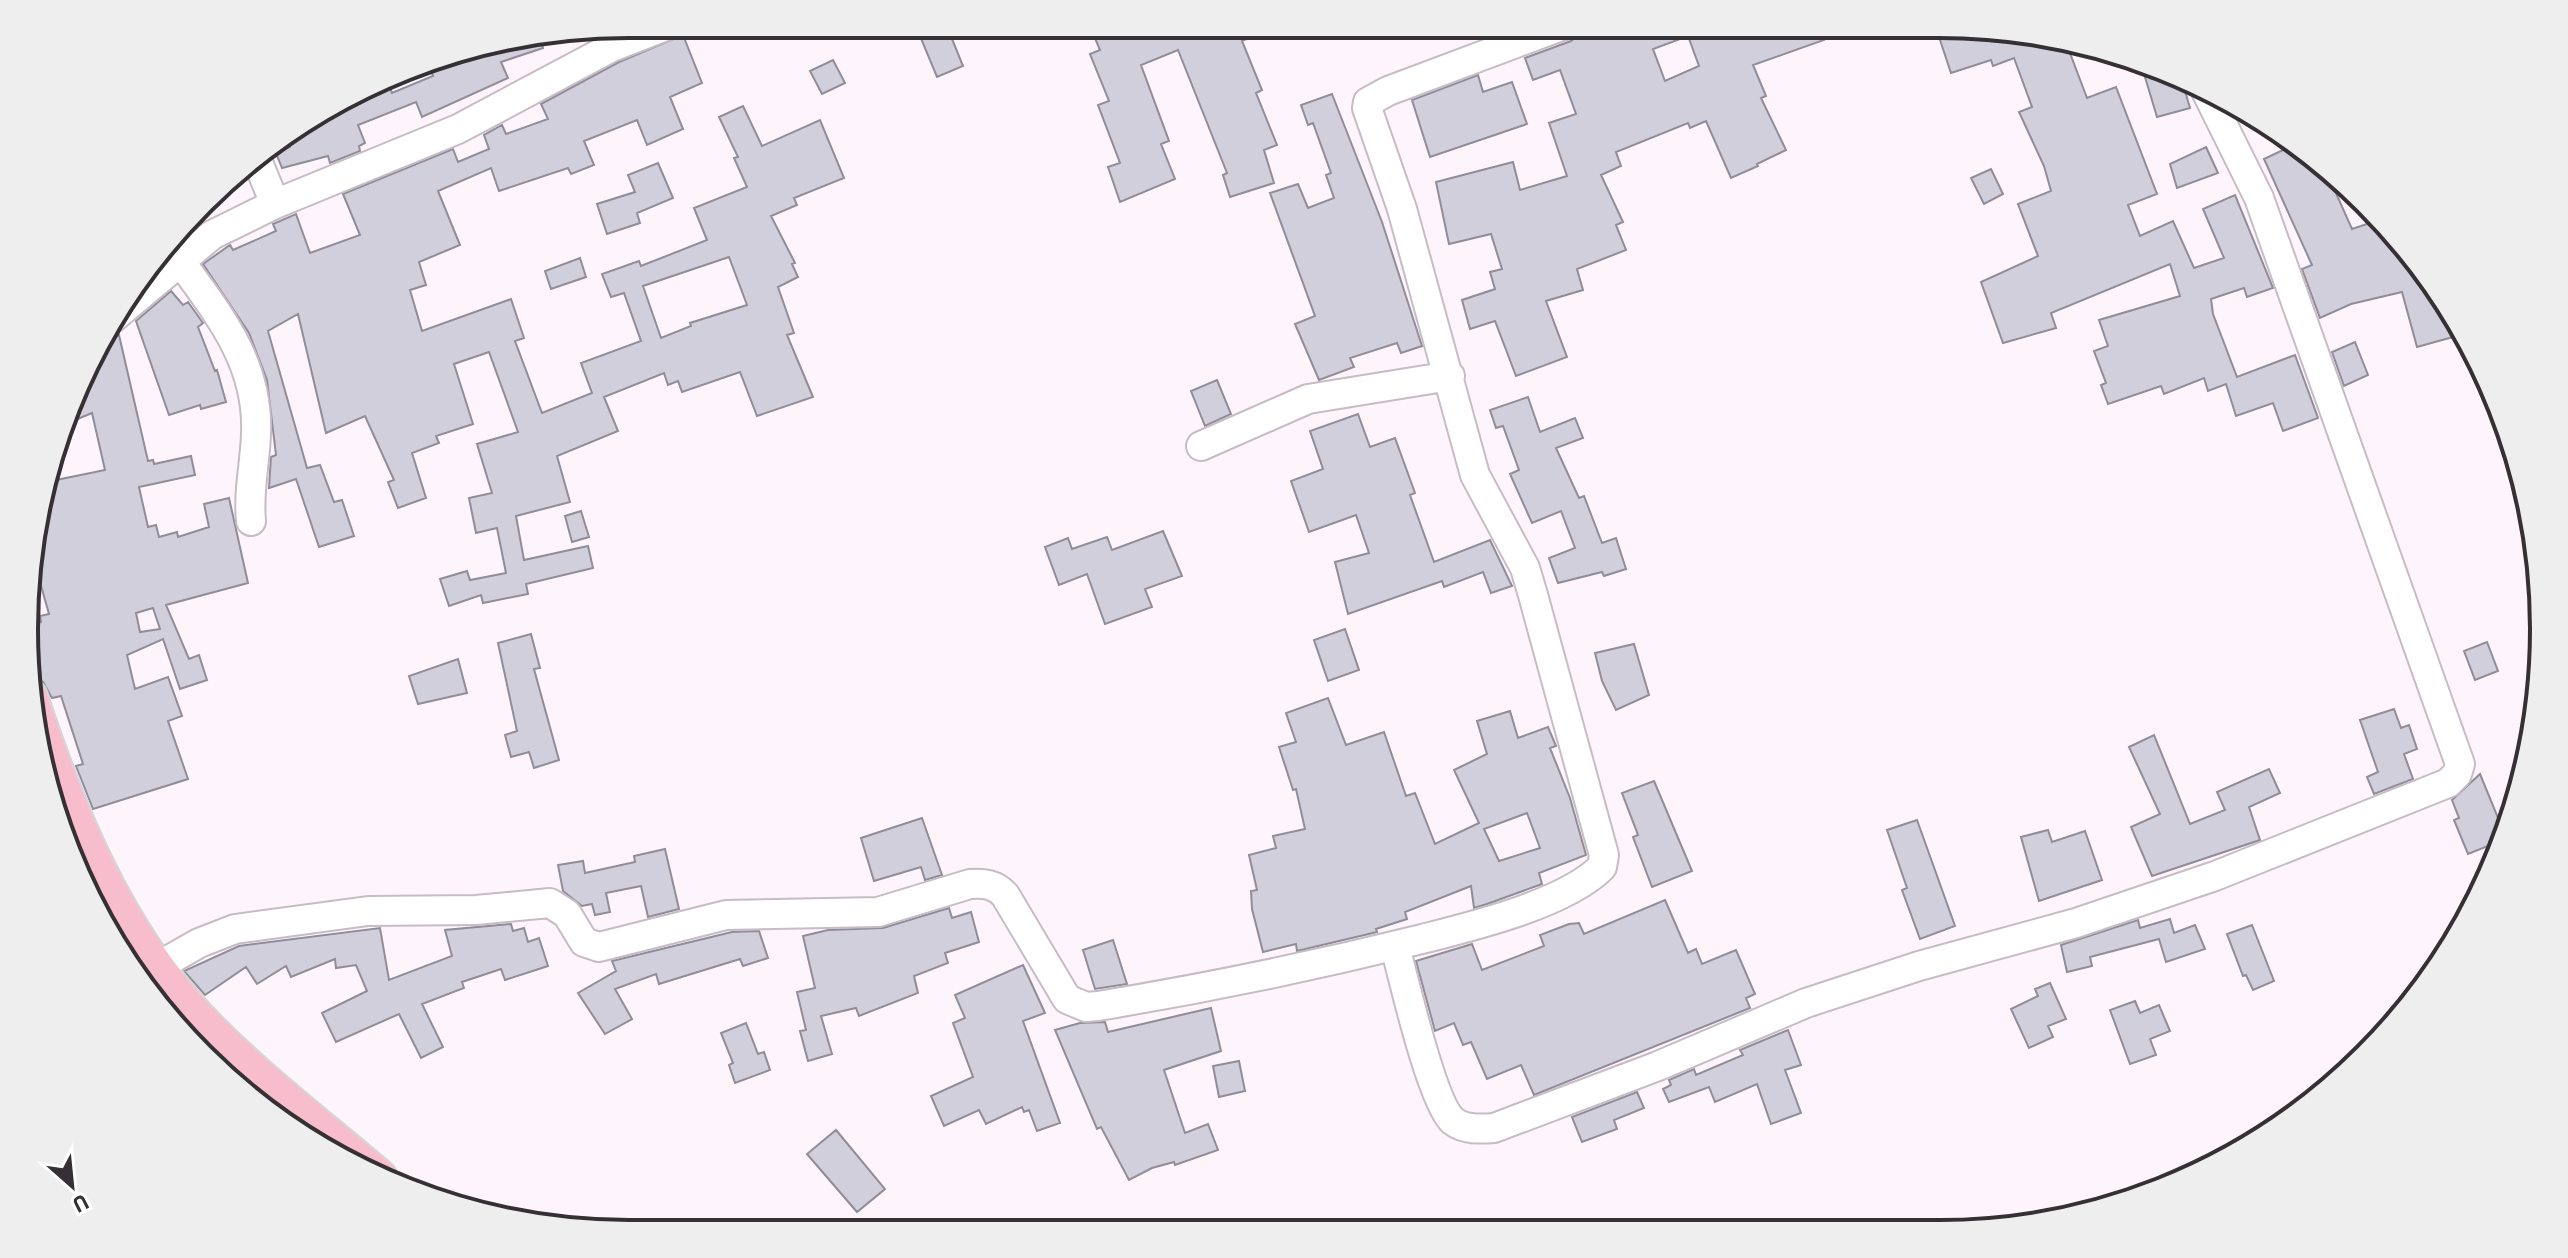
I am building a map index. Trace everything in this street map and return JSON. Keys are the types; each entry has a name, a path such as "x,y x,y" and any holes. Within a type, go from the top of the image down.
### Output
{"main road":[{"path":"64,802 149,972 223,1043 341,1145"}],"street":[{"path":"145,291 212,235 275,204 458,129 632,38"},
{"path":"149,972 199,943 235,929 368,911 463,911 550,903 567,914 584,942 599,947 726,915 755,912 852,915 878,912 982,883 1005,895 1067,999 1086,1007 1232,984 1395,946 1507,915 1572,888 1602,867 1604,855 1525,568 1475,475 1402,209 1371,125 1368,102 1388,91 1529,38"},
{"path":"1395,946 1413,1022 1446,1112 1466,1128 1494,1128 1870,981 2076,923 2215,876 2448,783 2457,774 2460,764 2293,287 2259,198 2213,106"},
{"path":"260,167 275,204"},
{"path":"180,261 232,332 253,389 256,435 249,495 251,521"},
{"path":"1201,446 1308,399 1450,376"}],"building":[{"path":"676,38 684,38 702,83 670,97 683,129 647,145 637,120 584,141 594,165 571,174 568,168 499,191 491,168 438,191 460,245 419,262 426,285 410,290 422,331 511,299 524,338 515,341 542,413 592,393 581,363 641,341 624,293 611,297 602,274 639,261 641,266 707,240 694,208 747,187 734,158 738,157 719,117 743,106 762,146 820,120 844,178 794,198 797,205 771,216 795,263 792,264 798,277 778,287 794,333 787,335 813,397 757,416 740,372 682,392 678,381 668,385 664,373 604,397 618,431 557,456 570,502 516,516 524,560 588,546 593,568 526,584 528,594 483,603 481,595 449,606 440,579 467,571 470,580 506,573 497,528 476,533 469,498 492,493 477,444 518,432 489,352 454,364 473,424 436,436 439,443 412,453 426,498 398,508 388,482 394,480 365,416 326,433 298,314 268,331 307,468 320,465 334,502 342,500 354,536 319,547 296,479 269,488 271,457 276,455 267,380 249,333 203,264 230,245 233,250 276,231 273,224 296,214 310,253 360,235 343,194 453,149 458,162 489,149 484,135 502,125 506,134 548,119 541,104 619,62","holes":["729,257 747,305 690,323 691,326 661,338 643,286"]},
{"path":"921,38 952,38 963,66 937,77"},
{"path":"1095,38 1249,38 1242,41 1262,90 1256,93 1277,145 1264,150 1274,183 1230,197 1223,175 1227,173 1178,50 1141,65 1169,141 1161,144 1175,179 1120,202 1108,167 1120,163 1098,105 1109,101 1090,54 1100,50"},
{"path":"1574,38 1683,38 1653,49 1665,81 1699,66 1689,38 1824,40 1753,65 1766,96 1761,98 1786,150 1758,166 1731,178 1706,121 1690,128 1688,123 1616,152 1621,166 1601,175 1623,222 1616,225 1626,250 1577,269 1583,290 1546,301 1567,357 1516,376 1495,321 1470,329 1462,300 1495,289 1490,272 1502,269 1491,234 1449,244 1436,182 1513,162 1520,190 1567,176 1549,123 1576,114 1560,70 1533,80 1525,58"},
{"path":"1939,38 2016,43 2070,53 2087,98 2116,87 2157,194 2128,205 2140,236 2173,221 2194,268 2224,258 2203,209 2235,195 2273,288 2247,297 2244,288 2211,299 2213,314 2237,377 2295,355 2318,418 2283,431 2273,403 2236,416 2226,384 2208,391 2204,378 2164,394 2161,386 2108,404 2101,385 2106,383 2094,351 2108,346 2099,320 2180,296 2170,264 2051,313 2056,328 2003,343 1981,282 2038,256 2018,204 2051,191 2044,166 2019,112 2032,107 2014,58 1993,66 1991,60 1951,73"},
{"path":"542,45 543,48 501,62 508,78 422,117 416,102 358,125 365,143 359,146 360,151 330,163 328,156 282,168 277,155 333,117 390,89 392,93 433,76 431,72 476,58"},
{"path":"833,60 845,83 822,94 810,71"},
{"path":"1478,75 1483,92 1512,82 1527,124 1430,157 1412,100"},
{"path":"2145,77 2185,92 2190,108 2157,117"},
{"path":"1332,94 1382,222 1422,346 1401,353 1397,343 1350,358 1354,367 1319,380 1295,324 1315,316 1270,193 1298,184 1308,208 1334,198 1326,175 1331,173 1313,123 1308,125 1301,105"},
{"path":"2206,147 2218,173 2177,188 2170,164"},
{"path":"2284,150 2335,190 2352,229 2369,223 2408,269 2453,337 2417,347 2402,292 2351,304 2320,318 2302,269 2312,265 2264,159"},
{"path":"658,163 673,198 637,213 640,223 607,234 597,204 635,192 628,175"},
{"path":"1991,169 2003,194 1984,204 1971,178"},
{"path":"580,258 586,277 551,289 545,271"},
{"path":"171,291 183,305 188,302 203,323 198,327 217,370 226,402 201,409 200,405 169,415 136,321"},
{"path":"119,335 148,461 153,460 154,464 191,456 195,475 139,487 148,527 156,525 159,537 177,532 178,537 209,527 204,504 229,498 248,583 166,605 189,659 199,655 207,680 180,689 163,639 127,655 135,689 168,677 182,716 168,721 188,779 93,809 76,766 83,764 61,696 52,698 40,680 38,629 40,616 49,614 40,582 57,480 105,470 92,413 77,419 99,368 115,337","holes":["153,608 160,629 140,632 136,613"]},
{"path":"2355,342 2368,375 2344,386 2332,352"},
{"path":"1217,380 1231,414 1205,426 1191,391"},
{"path":"1528,397 1540,432 1575,418 1583,438 1556,448 1579,498 1584,496 1602,543 1616,538 1626,569 1604,576 1602,572 1558,583 1549,558 1575,548 1561,511 1532,523 1510,474 1519,470 1503,426 1496,428 1490,410"},
{"path":"1358,414 1370,447 1395,438 1415,493 1410,495 1434,562 1490,540 1512,586 1491,593 1483,572 1444,587 1442,581 1348,614 1335,562 1369,553 1356,515 1309,532 1291,481 1323,469 1310,431"},
{"path":"581,511 589,537 572,542 565,516"},
{"path":"1163,531 1182,576 1145,589 1152,607 1105,624 1087,574 1059,585 1045,547 1068,538 1072,549 1107,537 1112,550"},
{"path":"1345,629 1359,670 1328,681 1314,640"},
{"path":"531,634 540,668 534,669 559,760 534,768 529,752 511,757 505,735 517,731 498,643"},
{"path":"2487,642 2498,671 2475,680 2464,651"},
{"path":"1634,644 1649,695 1616,710 1602,681 1595,653"},
{"path":"458,659 467,693 418,704 409,676"},
{"path":"1328,698 1346,745 1384,732 1406,796 1415,793 1435,844 1479,823 1454,770 1487,754 1477,721 1510,711 1518,738 1548,727 1556,746 1550,748 1570,798 1586,855 1539,873 1542,884 1474,908 1471,886 1405,912 1407,919 1376,929 1377,932 1297,951 1296,944 1263,952 1252,909 1251,891 1257,890 1249,855 1276,848 1273,836 1305,829 1296,789 1293,790 1279,747 1296,742 1286,713","holes":["1527,813 1540,848 1499,861 1484,829"]},
{"path":"2394,709 2401,728 2409,725 2417,749 2404,754 2413,779 2374,794 2367,777 2378,772 2360,720"},
{"path":"2154,735 2190,824 2225,810 2217,792 2269,769 2280,793 2249,807 2260,840 2152,876 2131,827 2160,814 2129,747"},
{"path":"2480,774 2499,820 2489,846 2468,854 2454,820 2459,818 2452,800"},
{"path":"1654,781 1692,871 1652,887 1633,837 1638,835 1622,793"},
{"path":"922,818 942,875 925,880 921,867 874,881 861,838"},
{"path":"1917,820 1955,926 1920,939 1902,890 1907,888 1887,830"},
{"path":"2048,830 2052,842 2085,831 2102,880 2039,901 2021,837"},
{"path":"665,849 679,909 648,917 641,886 606,893 610,912 595,915 592,904 582,906 563,891 558,865 583,861 585,873 635,862 634,856"},
{"path":"1665,900 1688,953 1696,949 1702,964 1736,950 1755,994 1746,998 1750,1008 1534,1095 1521,1065 1487,1079 1471,1042 1463,1045 1454,1023 1435,1031 1416,961 1472,944 1482,970 1544,946 1540,935 1579,923 1584,934"},
{"path":"949,908 952,918 971,912 979,942 945,953 948,963 914,976 918,993 859,1016 856,1008 821,1016 832,1054 808,1061 800,1031 806,1030 797,992 815,988 803,936 828,930 883,928"},
{"path":"2170,919 2174,933 2195,925 2205,949 2166,962 2159,939 2090,957 2092,966 2067,972 2061,945 2138,920 2140,928"},
{"path":"511,924 513,931 524,928 528,942 539,938 548,966 505,980 501,969 462,982 464,988 422,1004 443,1047 421,1058 399,1014 336,1042 322,1013 367,991 356,965 336,968 335,959 291,977 286,966 257,984 246,967 205,995 184,971 239,946 380,928 389,980 452,956 445,930"},
{"path":"2252,925 2274,981 2253,990 2246,975 2243,976 2227,934"},
{"path":"759,931 768,958 743,966 740,959 659,984 656,974 615,989 632,1019 605,1034 578,993 616,971 612,961 732,932"},
{"path":"1113,940 1127,984 1095,989 1083,950"},
{"path":"1023,965 1045,1013 1023,1021 1060,1123 1037,1131 1029,1110 1024,1112 1022,1107 986,1124 979,1110 944,1126 931,1096 973,1077 953,1023 965,1018 955,995"},
{"path":"2050,983 2066,1019 2048,1026 2053,1037 2029,1048 2011,1009 2038,996 2035,989"},
{"path":"2135,1001 2140,1013 2159,1005 2170,1031 2150,1039 2156,1055 2130,1064 2110,1010"},
{"path":"1211,1008 1221,1051 1164,1070 1185,1133 1208,1124 1218,1150 1175,1165 1174,1162 1152,1168 1129,1180 1101,1127 1097,1129 1055,1030 1080,1023 1105,1022 1108,1032"},
{"path":"746,1023 758,1054 764,1052 770,1070 735,1083 729,1065 733,1063 721,1033"},
{"path":"1788,1030 1801,1065 1785,1070 1801,1113 1771,1124 1757,1084 1715,1102 1709,1087 1669,1102 1663,1089 1671,1085 1669,1080 1694,1069 1696,1075 1743,1055 1740,1050"},
{"path":"1239,1061 1245,1091 1219,1097 1213,1066"},
{"path":"1637,1092 1644,1108 1614,1120 1617,1129 1582,1142 1572,1117"},
{"path":"836,1130 885,1189 857,1212 807,1154"}]}
